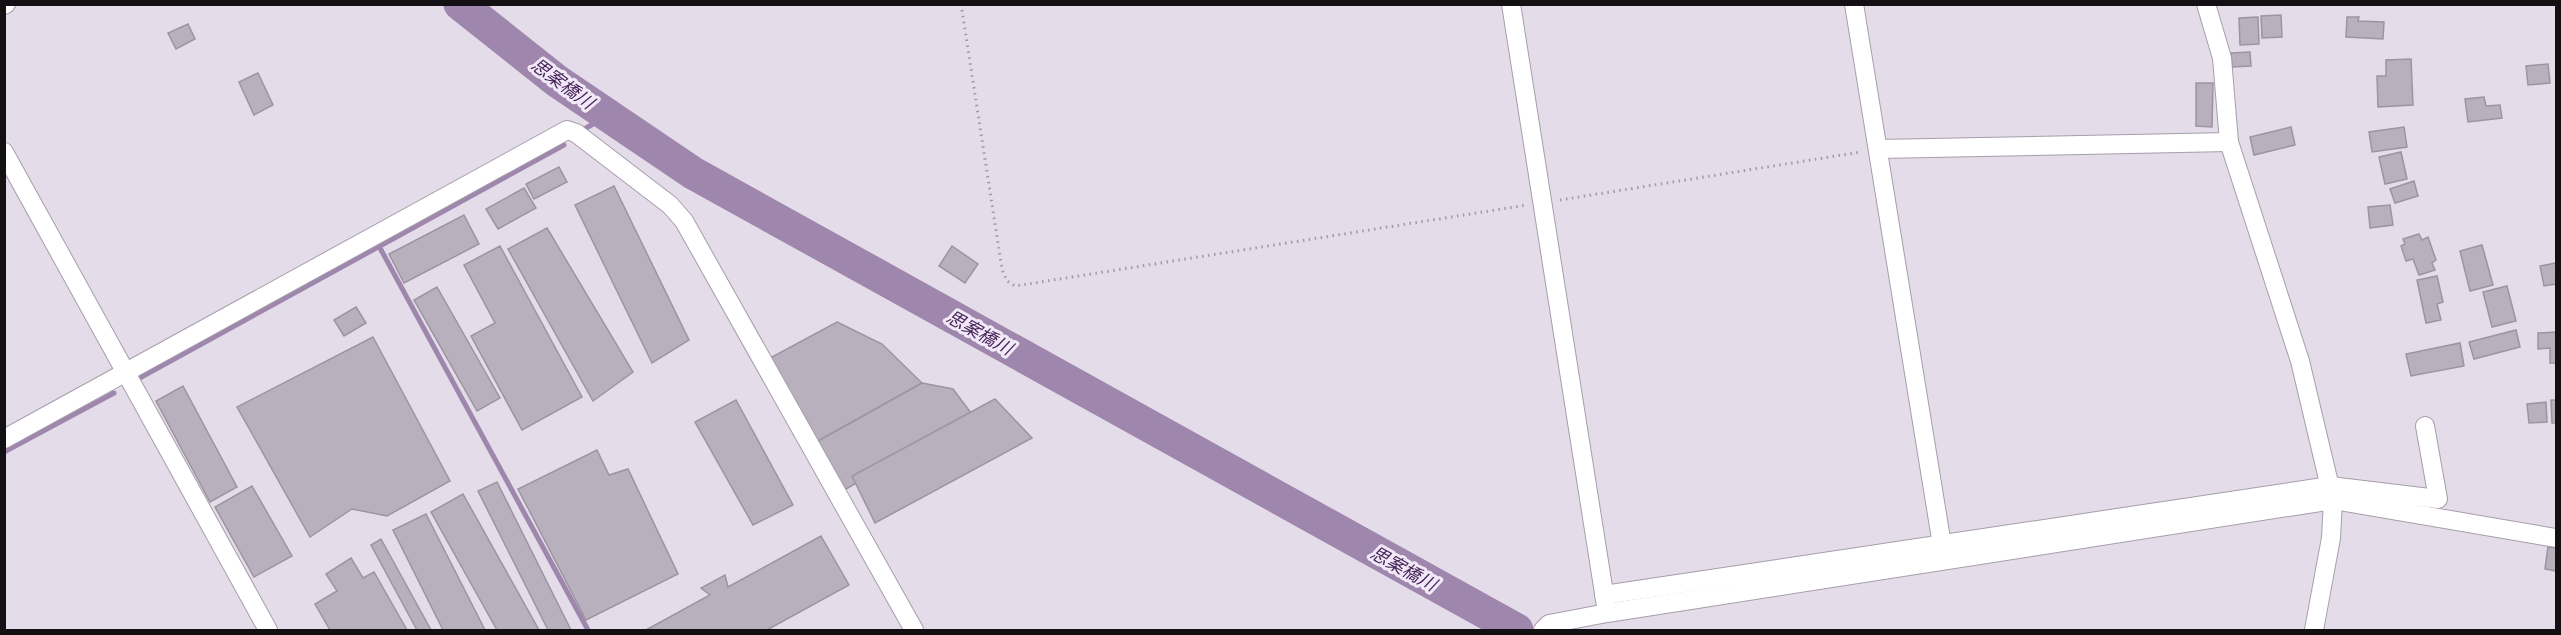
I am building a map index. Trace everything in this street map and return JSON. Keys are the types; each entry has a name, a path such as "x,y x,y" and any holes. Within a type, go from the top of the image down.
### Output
{"street":[{"path":"1511,4 1607,614"},
{"path":"1854,4 1942,545"},
{"path":"2206,4 2222,58 2229,142 2300,361 2331,493 2331,538 2314,630"},
{"path":"4,439 567,130 576,133 670,205 684,221 914,630"},
{"path":"1878,149 2229,142"},
{"path":"4,152 268,630"},
{"path":"1604,595 1942,545 2331,493 2438,499 2425,426"},
{"path":"1546,627 1607,614 2331,493 2556,538"}],"path":[{"path":"961,4 1002,269 1007,281 1015,286 1878,149"}],"building":[{"path":"2281,15 2282,37 2262,38 2261,16"},
{"path":"2258,17 2259,44 2240,45 2239,18"},
{"path":"2347,17 2359,17 2358,21 2384,22 2383,39 2346,37"},
{"path":"188,24 195,39 176,49 168,33"},
{"path":"2250,52 2251,66 2232,67 2231,53"},
{"path":"2411,59 2413,105 2378,107 2377,76 2386,76 2386,60"},
{"path":"2548,64 2550,83 2528,85 2526,66"},
{"path":"258,73 273,105 254,115 239,82"},
{"path":"2196,83 2213,83 2212,127 2196,126"},
{"path":"2484,97 2486,106 2500,105 2502,118 2468,122 2465,99"},
{"path":"2291,127 2295,145 2254,155 2250,137"},
{"path":"2404,127 2407,147 2372,152 2369,132"},
{"path":"2401,152 2407,179 2385,184 2379,157"},
{"path":"559,167 567,182 534,199 526,184"},
{"path":"2414,181 2418,196 2395,203 2390,189"},
{"path":"614,186 689,340 652,363 575,205"},
{"path":"524,188 536,208 498,229 486,209"},
{"path":"2390,205 2393,225 2370,228 2368,207"},
{"path":"464,215 479,244 404,283 389,254"},
{"path":"547,228 633,372 593,401 508,249"},
{"path":"2419,234 2422,240 2428,237 2436,260 2432,263 2435,270 2419,275 2413,259 2406,261 2401,246 2405,244 2403,239"},
{"path":"2482,245 2493,285 2470,291 2460,251"},
{"path":"500,246 582,397 522,430 471,336 495,323 464,265"},
{"path":"952,246 978,264 965,283 939,266"},
{"path":"2556,263 2556,284 2544,286 2540,266"},
{"path":"2437,276 2443,302 2437,304 2441,320 2426,323 2417,280"},
{"path":"2507,286 2516,321 2492,327 2483,292"},
{"path":"437,287 500,398 477,411 414,300"},
{"path":"356,307 366,323 344,336 334,320"},
{"path":"837,322 882,344 922,383 818,441 761,363"},
{"path":"2516,330 2520,347 2474,359 2469,342"},
{"path":"2556,332 2556,363 2550,363 2550,348 2538,349 2538,333"},
{"path":"373,337 450,481 387,516 352,509 310,537 237,407"},
{"path":"2460,343 2464,366 2411,376 2406,354"},
{"path":"922,383 953,389 974,417 839,493 818,441"},
{"path":"183,386 237,487 210,502 156,401"},
{"path":"995,399 1032,438 875,523 852,476"},
{"path":"736,400 793,505 753,525 695,422"},
{"path":"2551,400 2556,400 2556,423 2552,423"},
{"path":"2546,402 2547,422 2529,423 2527,404"},
{"path":"597,450 609,475 628,469 678,574 586,620 518,489"},
{"path":"497,482 571,630 548,630 478,491"},
{"path":"252,486 292,556 254,577 215,507"},
{"path":"463,494 539,630 497,630 431,512"},
{"path":"426,514 485,630 443,630 393,530"},
{"path":"821,536 849,585 767,630 646,630 710,595 701,588 725,575 728,587"},
{"path":"381,539 431,630 417,630 371,545"},
{"path":"2548,547 2556,548 2556,571 2545,569"},
{"path":"351,558 363,578 374,572 407,630 330,630 315,604 337,591 326,574"}],"waterway":[{"name":"思案橋川","path":"460,4 557,81 693,173 1517,630"},
{"path":"581,131 607,116"},
{"path":"136,380 564,145"},
{"path":"380,248 588,630"},
{"path":"4,452 114,393"}]}
